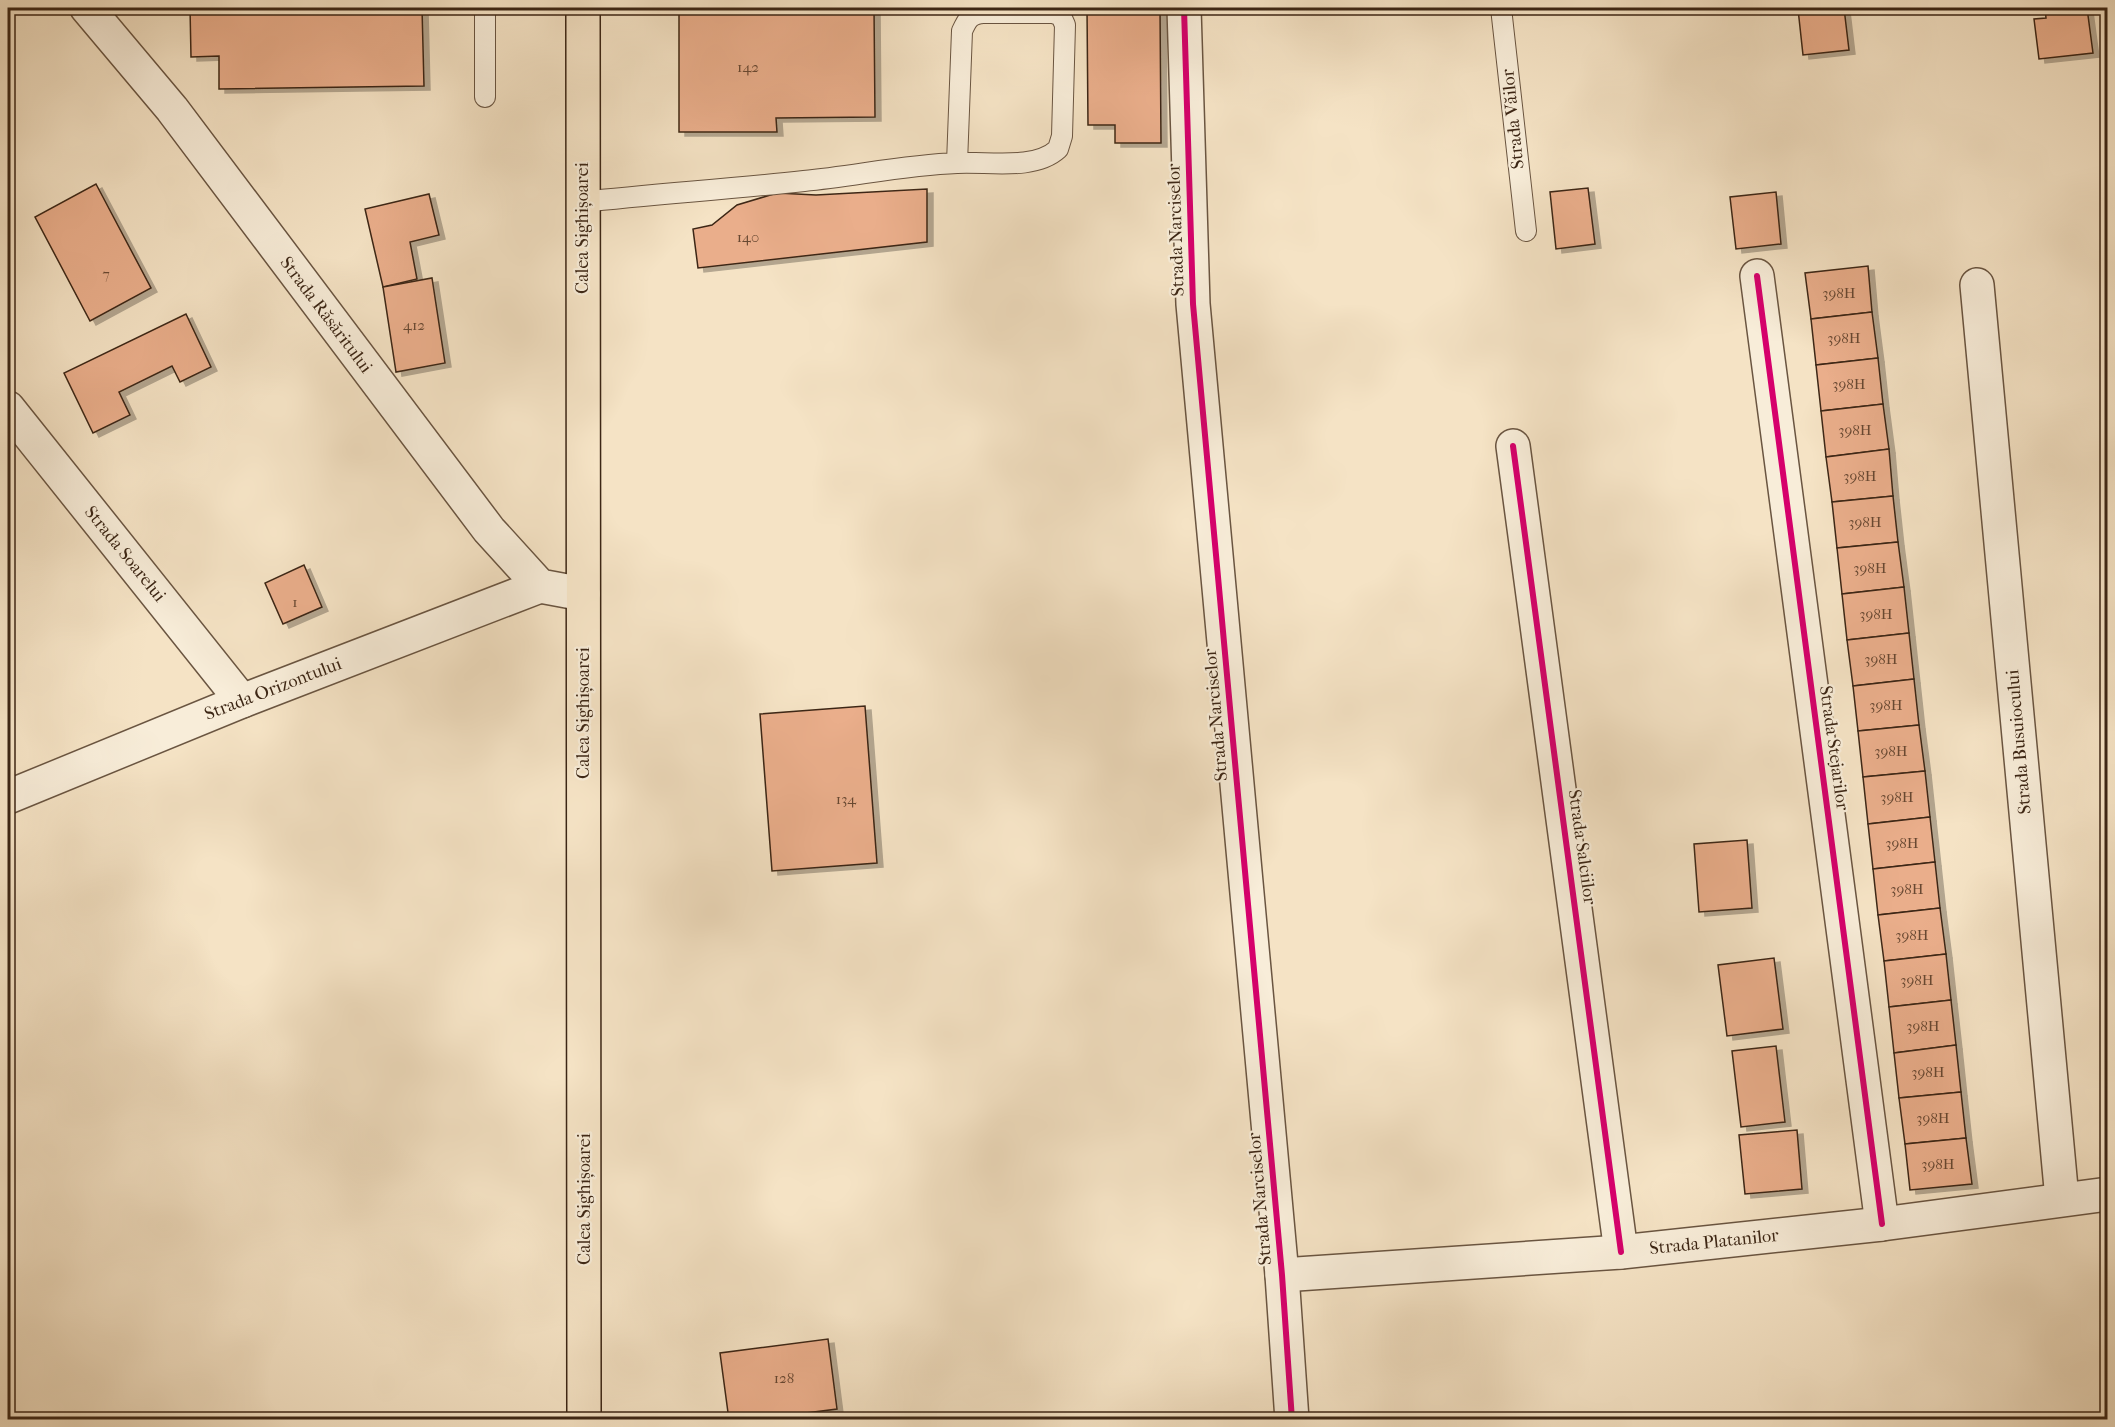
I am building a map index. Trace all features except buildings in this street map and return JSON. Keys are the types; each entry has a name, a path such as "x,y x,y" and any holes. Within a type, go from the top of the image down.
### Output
{"highway":[{"name":"Calea Sighișoarei","path":"583,8 584,1419"}],"street":[{"name":"Strada Răsăritului","path":"87,8 171,109 489,530 540,586"},
{"name":"Strada Narciselor","path":"1184,8 1193,304 1282,1275 1292,1419"},
{"name":"Strada Stejarilor","path":"1757,276 1882,1224"},
{"name":"Strada Busuiocului","path":"1977,285 2061,1199"},
{"name":"Strada Soarelui","path":"8,408 242,700"},
{"name":"Strada Salciilor","path":"1513,446 1621,1252"},
{"path":"540,586 583,594"},
{"name":"Strada Orizontului","path":"8,797 242,700 540,586"},
{"name":"Strada Platanilor","path":"1282,1275 1621,1252 1882,1224 2108,1194"}],"lane":[{"path":"485,8 485,97"},
{"name":"Strada Văilor","path":"1501,8 1526,231"},
{"path":"582,202 806,181 880,170 957,163 1018,164 1046,157 1058,149 1062,136 1065,25 1061,16 1053,13 983,13 974,14 967,19 962,31 957,163"}],"cycle path":[{"path":"1184,8 1193,304 1282,1275 1292,1420"},
{"path":"1757,276 1882,1224"},
{"path":"1513,446 1621,1252"}]}
